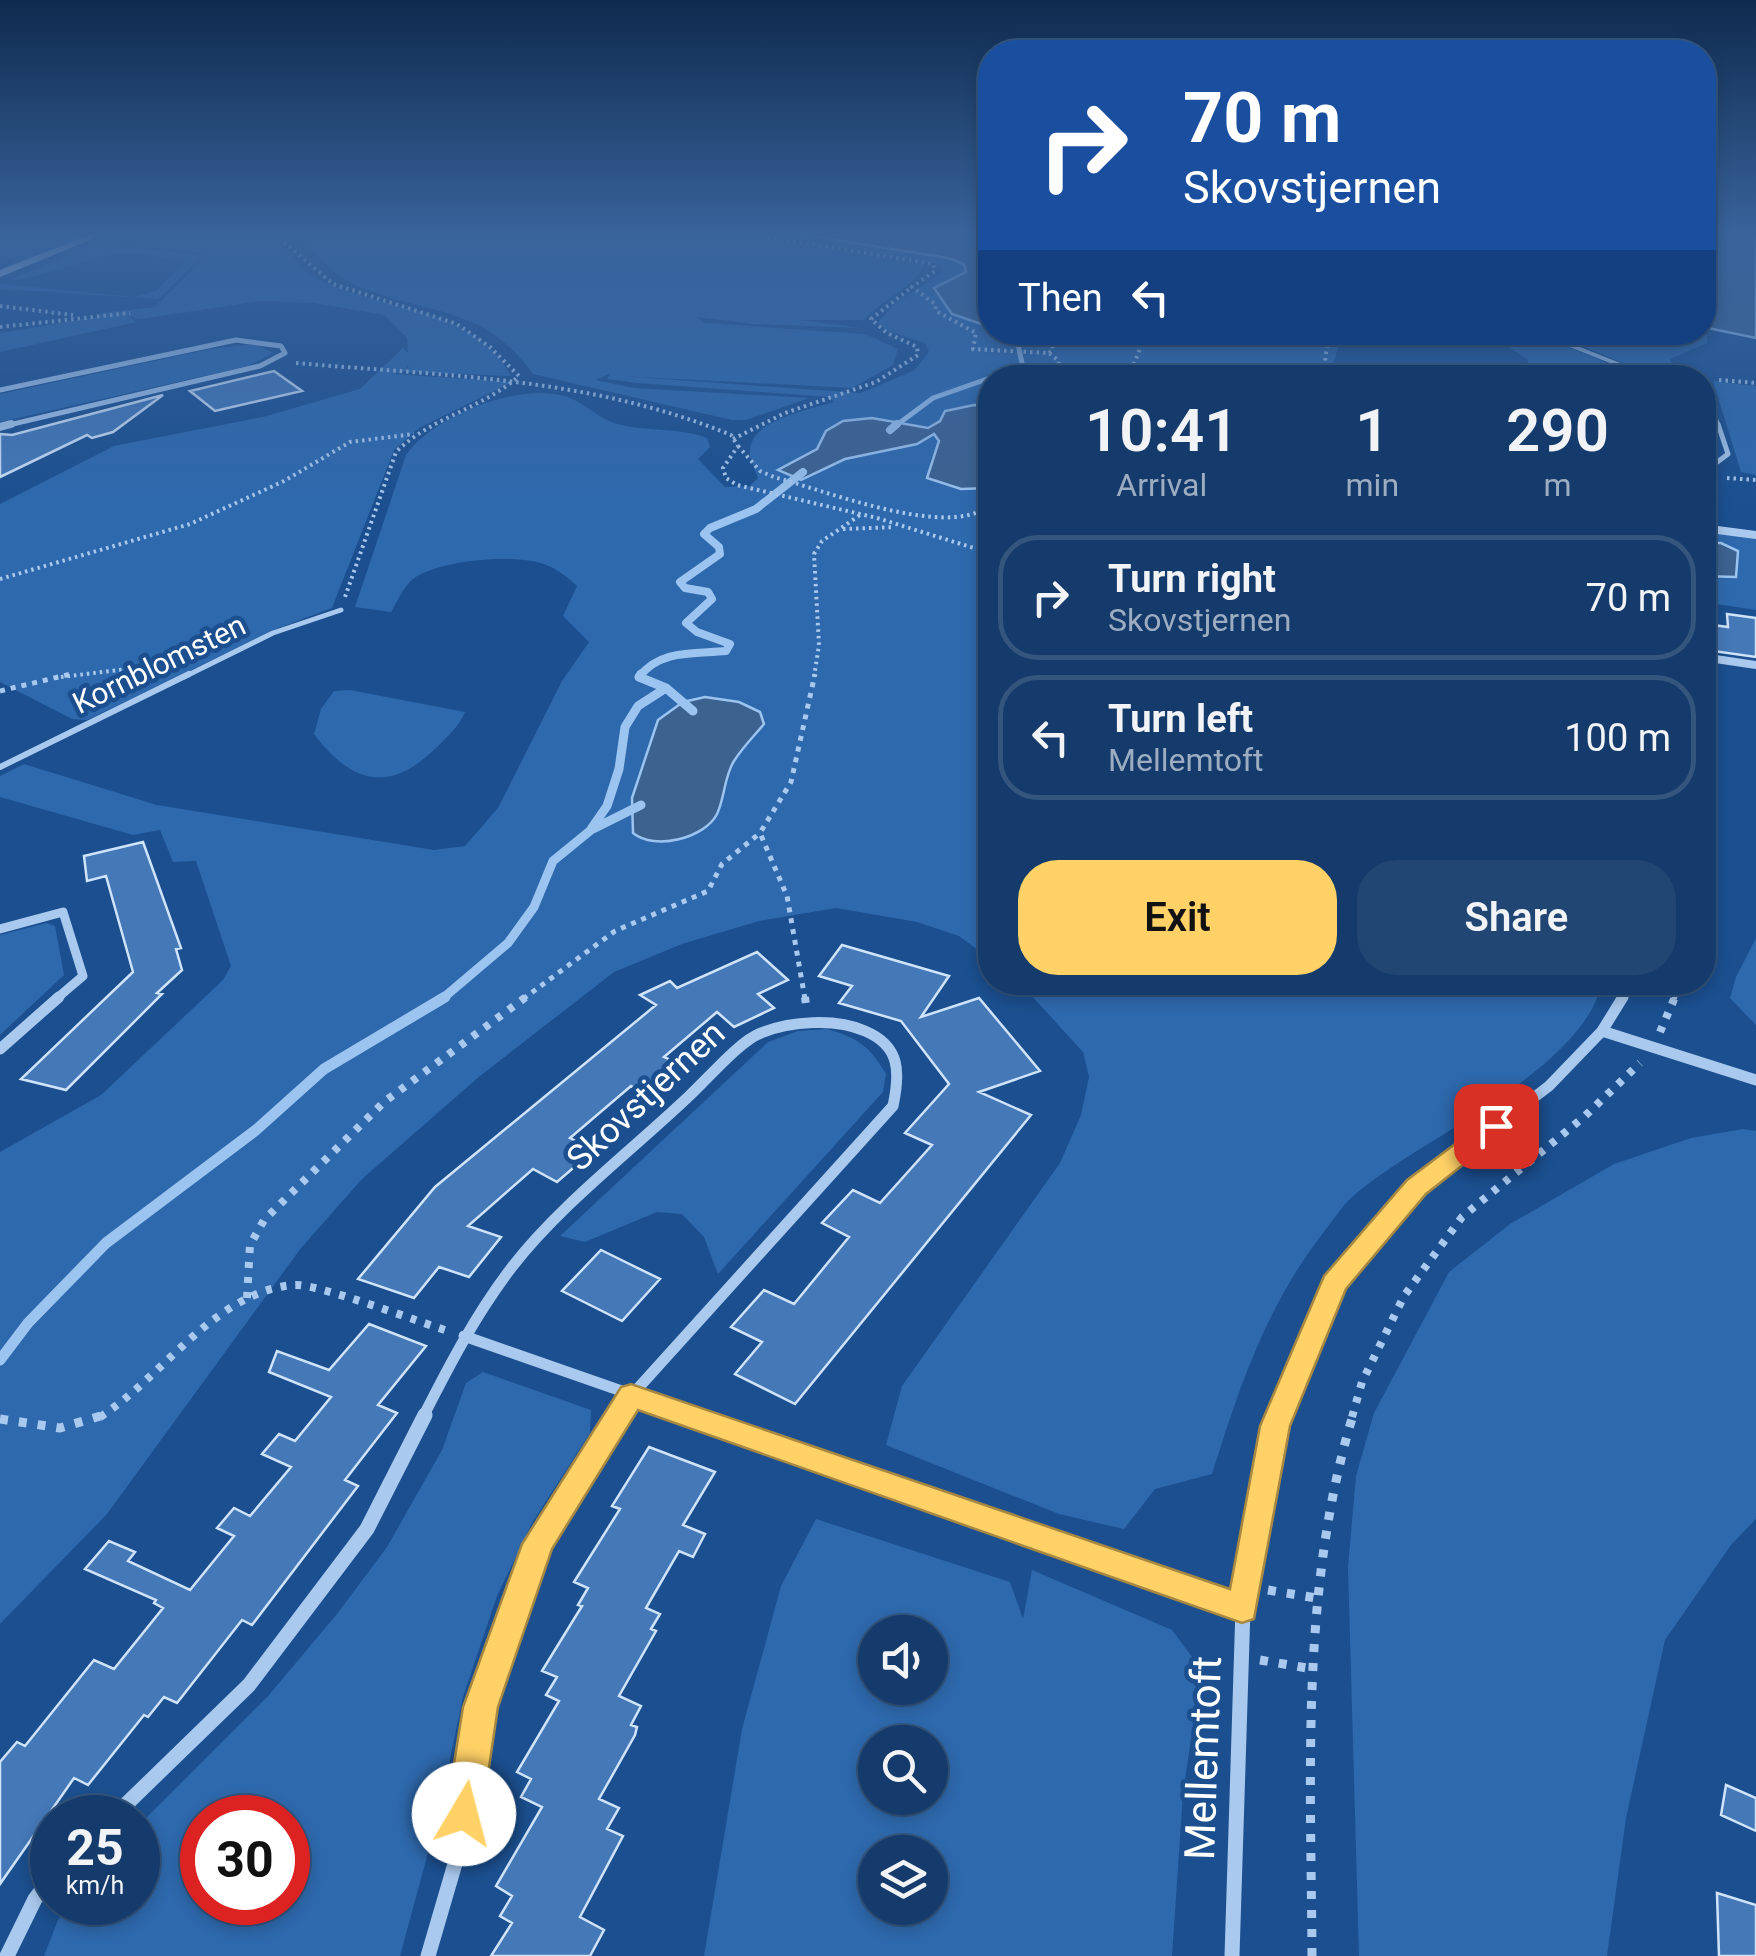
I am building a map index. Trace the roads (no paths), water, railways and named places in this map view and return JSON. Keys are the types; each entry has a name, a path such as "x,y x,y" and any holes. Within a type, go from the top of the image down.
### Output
{"street":[{"path":"0,390 236,340 281,346 284,353 275,361 0,427"},
{"path":"1716,530 1756,535"},
{"path":"1716,659 1756,664"},
{"path":"0,929 63,912 83,976 0,1049"},
{"name":"Mellemtoft","path":"1232,1956 1242,1608 1275,1426 1334,1284 1416,1187 1549,1086 1602,1030 1624,995"},
{"name":"Skovstjernen","path":"136,1795 249,1685 367,1529 464,1336 514,1264 558,1218 757,1034 791,1022 808,1021 854,1026 883,1040 900,1062 902,1080 893,1106 631,1396 538,1544 480,1707 459,1850 428,1956"},
{"path":"1602,1030 1756,1080"},
{"path":"464,1336 1242,1608"},
{"path":"7,1956 30,1909"}],"lane":[{"path":"1570,345 1620,365"},
{"path":"1716,425 1728,454 1716,463"},
{"name":"Kornblomsten","path":"0,767 273,633 341,610"}],"waterway":[{"path":"1018,345 1022,365"},
{"path":"894,427 933,398 978,382"},
{"path":"890,430 897,424"},
{"path":"639,677 668,657 726,651 730,644 697,632 686,623 712,599 708,592 685,588 680,582 720,554 719,547 704,534 710,528 756,509 803,472"},
{"path":"639,677 666,688"},
{"path":"591,829 607,806 619,769 625,727 638,706 666,688"},
{"path":"666,688 693,711"},
{"path":"443,998 508,943 534,907 553,861 591,830 641,805"},
{"path":"0,1360 28,1323 106,1243 256,1130 324,1069 443,998"}]}
